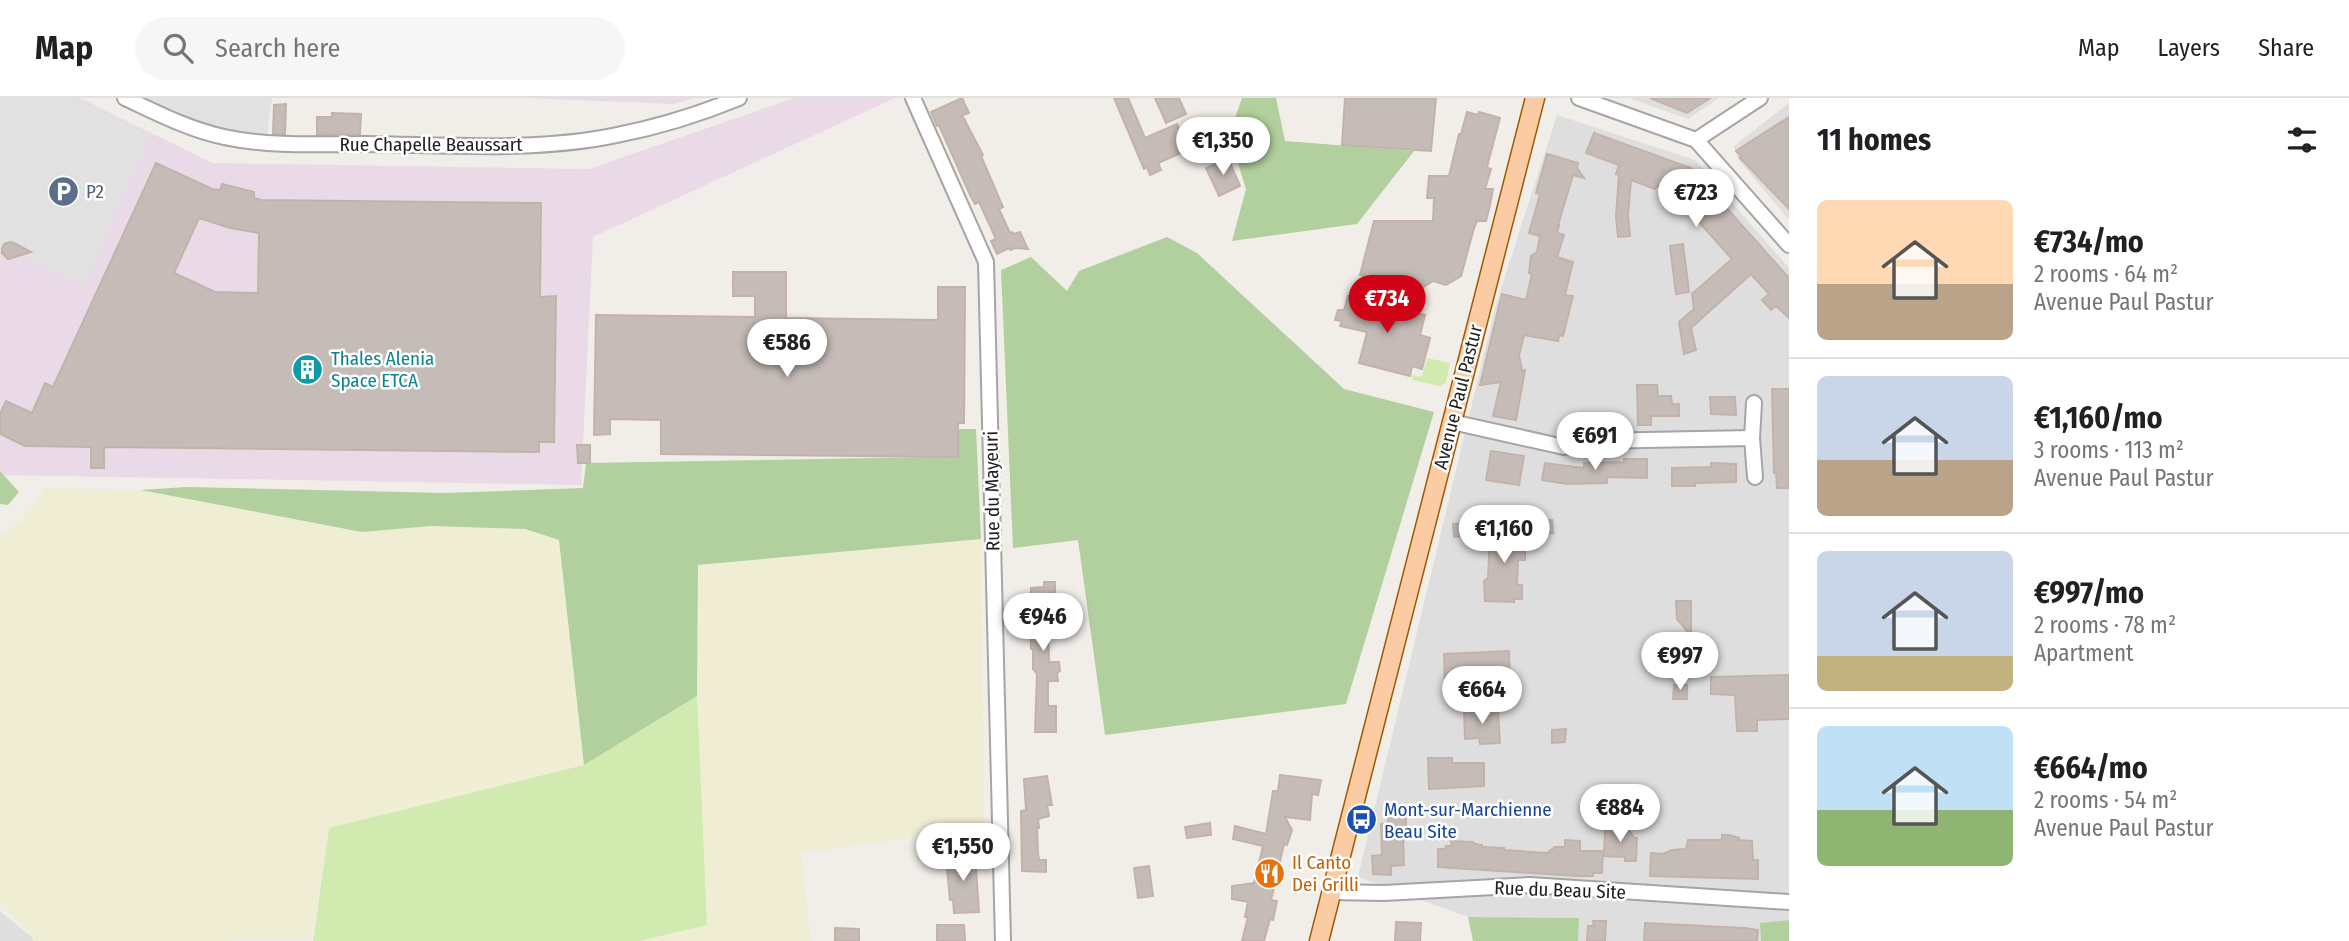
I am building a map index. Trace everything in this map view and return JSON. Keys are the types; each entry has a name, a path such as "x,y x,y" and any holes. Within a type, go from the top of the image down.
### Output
{"main road":[{"name":"Avenue Paul Pastur","path":"1319,941 1535,98"}],"street":[{"name":"Rue Chapelle Beaussart","path":"125,98 189,128 225,138 265,143 489,146 555,143 616,135 676,120 739,98"},
{"name":"Rue du Mayeuri","path":"913,98 986,262 1003,941"},
{"path":"1580,98 1696,140 1789,245"},
{"path":"1696,140 1760,98"},
{"path":"1754,403 1752,438 1755,477"},
{"path":"1452,422 1564,447 1592,441 1752,438"},
{"name":"Rue du Beau Site","path":"1331,892 1384,893 1530,886 1789,902"}],"shaded area":[{"name":"Thales Alenia Space ETCA","path":"0,98 80,98 212,163 589,169 794,98 895,98 593,237 581,485 0,475"},
{"name":"P2","path":"0,98 73,98 150,135 84,286 0,246"},
{"path":"140,98 272,98 267,138 213,132"},
{"path":"526,98 693,98 674,104"},
{"path":"1629,98 1719,98 1688,119"},
{"path":"1789,103 1789,220 1738,159 1734,146"},
{"path":"1557,115 1695,160 1789,268 1789,920 1761,923 1761,941 1578,941 1578,918 1468,917 1358,877 1496,304"},
{"path":"0,911 34,939 33,941 0,941"}],"green space":[{"path":"1242,98 1276,98 1285,141 1414,151 1357,224 1232,241 1246,189 1229,135"},
{"path":"1167,237 1197,253 1344,389 1434,412 1346,704 1105,735 1078,540 1013,548 1001,270 1031,257 1067,291 1079,271"},
{"path":"1427,358 1450,363 1446,382 1440,386 1412,380 1412,375 1422,377"},
{"path":"933,429 976,429 981,539 698,565 697,696 584,765 559,540 525,529 431,526 362,532 141,490 186,487 445,493 583,488 586,463 931,457"},
{"path":"0,471 19,492 8,505 0,504"},
{"path":"44,488 141,490 361,532 431,526 525,529 559,540 584,765 329,828 312,938 34,941 26,929 0,904 0,536 20,522 36,503"},
{"path":"981,539 984,828 801,853 811,941 633,941 697,782 698,565"},
{"path":"697,696 707,925 639,941 313,941 329,828 584,765"},
{"path":"1468,917 1579,918 1578,941 1473,941"},
{"path":"1789,920 1789,941 1761,941 1760,923"}],"building":[{"path":"962,98 969,113 962,115 983,155 981,156 1003,207 999,209 1010,233 1020,232 1028,249 1009,248 997,254 991,241 996,239 979,202 975,204 971,197 939,125 937,126 931,112"},
{"path":"1114,98 1128,98 1145,138 1177,124 1188,150 1158,163 1161,170 1150,175 1147,167 1144,169"},
{"path":"1155,98 1179,98 1186,114 1166,123"},
{"path":"1345,98 1436,98 1431,151 1342,145"},
{"path":"1650,98 1710,98 1687,113"},
{"path":"286,104 285,134 273,134 274,105"},
{"path":"1467,112 1478,115 1479,112 1500,118 1487,168 1491,169 1485,189 1493,189 1490,205 1486,221 1477,221 1474,228 1461,276 1446,285 1433,281 1419,290 1360,275 1374,221 1433,221 1434,198 1427,198 1429,176 1449,176"},
{"path":"332,113 361,114 360,134 317,135 317,117 332,117"},
{"path":"1789,117 1789,209 1736,151"},
{"path":"1594,133 1691,168 1789,278 1789,318 1776,306 1771,310 1762,300 1769,294 1751,274 1691,328 1696,350 1684,354 1679,322 1694,309 1692,294 1732,259 1672,192 1631,180 1628,215 1630,236 1618,237 1616,216 1619,175 1616,174 1619,165 1586,153"},
{"path":"1547,154 1578,163 1577,168 1584,178 1573,175 1557,233 1564,235 1557,257 1573,262 1565,295 1573,296 1563,336 1559,335 1558,341 1524,335 1519,355 1522,371 1525,370 1516,420 1493,416 1501,382 1480,385 1502,294 1526,300 1532,274 1529,273 1531,256 1537,252 1540,236 1529,233"},
{"path":"1228,158 1240,186 1219,196 1206,168"},
{"name":"Thales Alenia Space ETCA","path":"156,163 212,189 220,190 222,184 254,192 254,198 261,200 541,203 540,297 556,296 554,442 539,442 539,452 104,447 104,468 91,468 91,447 25,446 0,434 0,414 6,401 32,413 45,383 53,387","holes":["199,218 230,228 259,233 258,293 215,292 174,273"]},
{"path":"10,242 31,252 8,259 2,249 4,244"},
{"path":"1683,244 1689,292 1676,294 1670,246"},
{"path":"733,272 786,272 786,318 938,320 938,287 965,287 964,423 958,423 958,457 661,454 661,420 610,419 610,434 594,435 596,315 755,317 755,296 733,296"},
{"path":"1348,296 1425,315 1420,335 1430,338 1422,369 1412,366 1410,376 1359,363 1367,332 1340,326 1342,321 1335,320 1338,310 1344,310"},
{"path":"1637,385 1657,385 1658,396 1671,396 1672,404 1679,404 1679,416 1651,416 1651,425 1638,425"},
{"path":"1772,389 1789,389 1789,488 1777,488 1776,472 1774,473"},
{"path":"1710,397 1735,397 1736,415 1711,414"},
{"path":"577,445 590,445 590,463 578,463"},
{"path":"1491,451 1524,456 1519,485 1486,480"},
{"path":"1624,459 1647,459 1647,478 1607,477 1607,483 1567,484 1542,480 1545,463 1584,468 1584,463 1624,462"},
{"path":"1711,463 1736,464 1736,482 1672,486 1672,468 1711,467"},
{"path":"1539,520 1552,520 1553,533 1540,533"},
{"path":"1472,523 1473,535 1454,537 1453,524"},
{"path":"1513,524 1525,534 1525,560 1518,560 1517,585 1522,585 1522,599 1514,599 1514,602 1485,601 1484,581 1488,578 1489,556 1487,531 1510,529"},
{"path":"1044,582 1055,582 1055,617 1048,617 1049,662 1059,662 1060,671 1057,673 1058,681 1048,681 1048,706 1056,706 1056,732 1035,732 1037,674 1033,669 1030,606 1024,606 1023,594 1031,594 1031,588 1044,587"},
{"path":"1676,601 1691,601 1691,636 1677,619"},
{"path":"1509,651 1510,688 1445,690 1444,654"},
{"path":"1789,675 1789,719 1757,720 1757,731 1737,731 1735,695 1711,694 1711,677"},
{"path":"1674,685 1687,685 1687,699 1673,699"},
{"path":"1464,710 1498,711 1500,743 1480,744 1479,738 1465,739"},
{"path":"1566,729 1565,742 1552,743 1552,730"},
{"path":"1428,758 1452,758 1452,763 1484,763 1484,786 1429,789"},
{"path":"1280,775 1321,780 1318,795 1312,794 1310,820 1285,817 1292,830 1287,845 1284,844 1271,900 1277,901 1264,941 1242,941 1248,917 1245,917 1248,902 1232,899 1232,886 1254,883 1263,846 1233,839 1235,826 1266,834 1273,791 1278,791"},
{"path":"1047,776 1052,805 1047,805 1049,816 1038,819 1037,828 1039,860 1046,860 1046,872 1022,871 1021,811 1026,810 1024,779"},
{"path":"1406,809 1406,833 1403,833 1404,865 1391,866 1391,875 1373,874 1372,856 1382,855 1381,824 1388,823 1388,810"},
{"path":"1210,823 1211,835 1187,838 1185,827"},
{"path":"1605,829 1628,829 1634,838 1637,838 1636,861 1625,861 1625,857 1604,856"},
{"path":"1722,835 1752,841 1753,860 1758,860 1758,879 1650,876 1651,853 1663,854 1686,849 1688,840 1722,840"},
{"path":"1565,840 1580,841 1580,851 1603,851 1602,873 1577,876 1438,867 1438,849 1452,846 1451,841 1473,842 1482,847 1504,850 1547,853 1555,847 1565,847"},
{"path":"975,854 979,912 954,913 953,900 950,900 946,857"},
{"path":"1149,866 1153,896 1138,898 1134,868"},
{"path":"1593,921 1606,921 1605,941 1587,941 1588,926 1594,926"},
{"path":"1396,922 1421,923 1420,941 1395,941"},
{"path":"1645,923 1758,930 1757,941 1644,941"},
{"path":"937,925 964,925 965,941 937,941"},
{"path":"835,928 859,929 859,941 835,941"}],"place":[{"name":"P2","path":"63,191"},
{"name":"Thales Alenia Space ETCA","path":"308,369"},
{"name":"Mont-sur-Marchienne Beau Site","path":"1361,820"},
{"name":"Il Canto Dei Grilli","path":"1269,873"}]}
